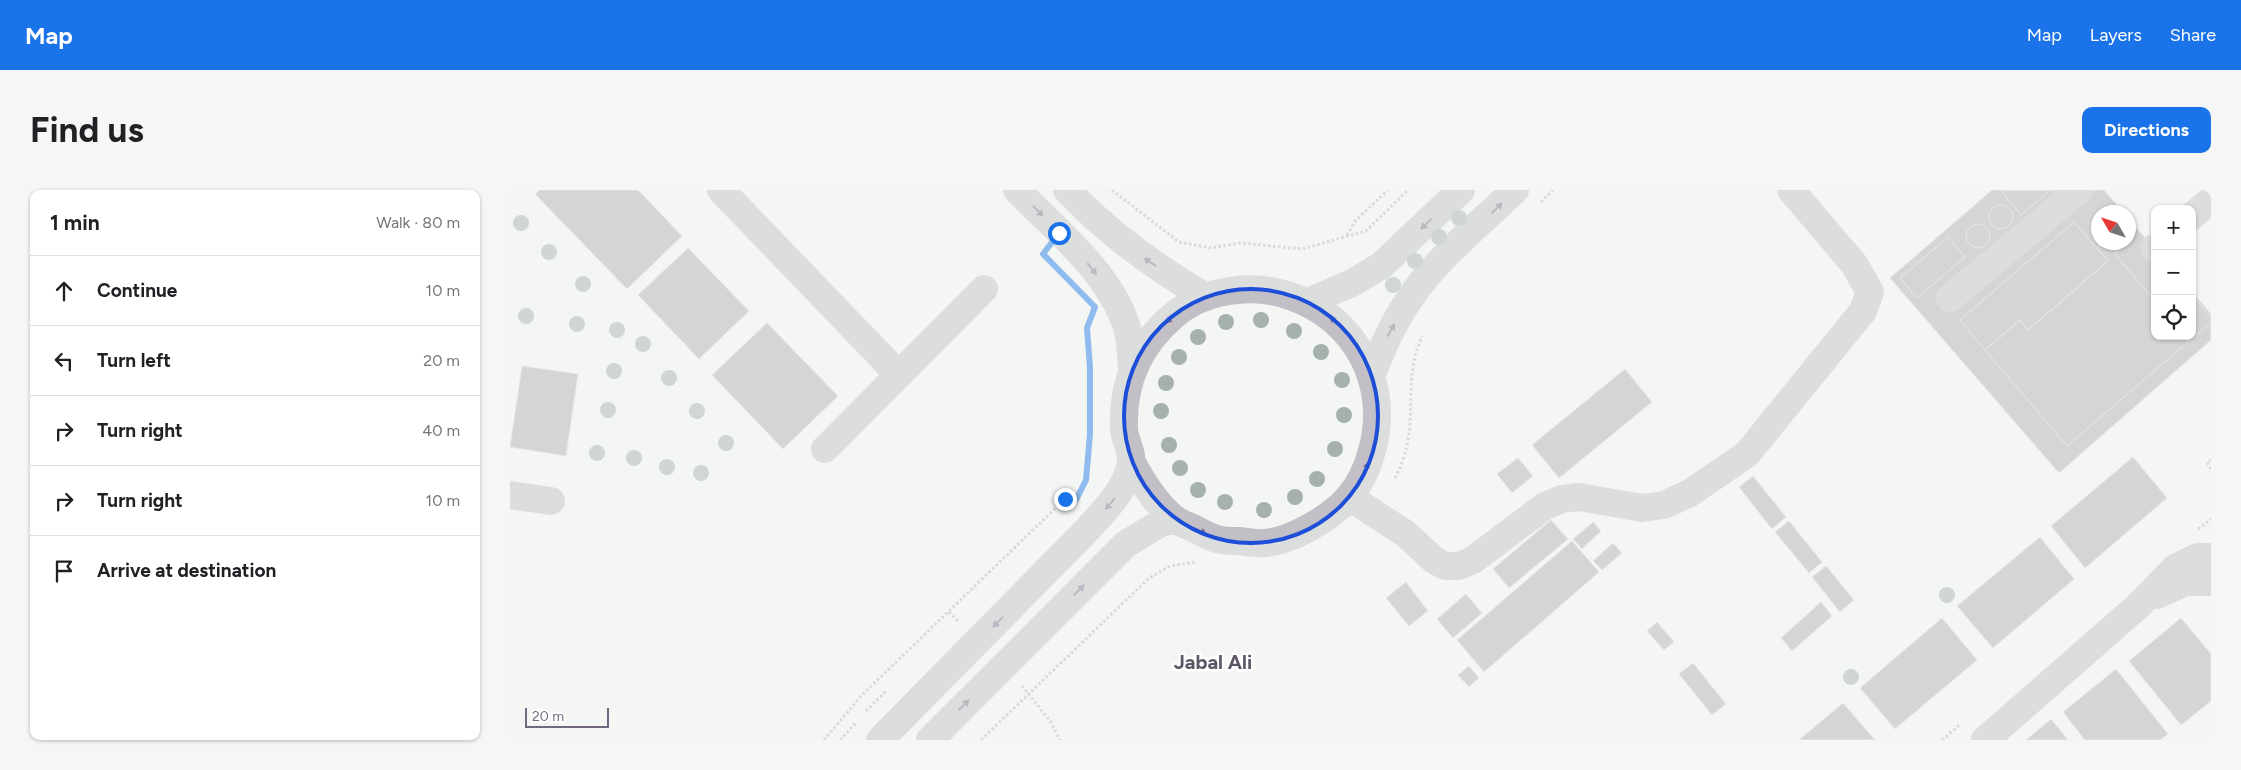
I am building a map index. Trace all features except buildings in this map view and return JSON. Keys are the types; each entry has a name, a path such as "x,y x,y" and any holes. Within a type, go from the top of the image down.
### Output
{"street":[{"path":"721,190 898,375"},
{"path":"1017,190 1091,267 1111,294 1128,331 1132,369"},
{"path":"1067,190 1117,238 1137,254 1206,297"},
{"path":"1308,302 1354,282 1382,264 1461,190"},
{"path":"1372,374 1388,336 1408,301 1437,266 1515,190"},
{"path":"1349,497 1406,534 1434,560 1445,566 1459,566 1473,560 1545,506 1562,499 1580,497 1642,508 1664,505 1690,493 1747,454 1863,311 1870,292 1854,264 1791,190"},
{"path":"1950,298 2079,190"},
{"path":"2196,213 2211,200"},
{"path":"825,449 984,289"},
{"path":"1240,289 1275,290 1308,302 1329,315 1347,332 1361,352 1372,374 1378,406 1376,439 1366,470 1349,497 1312,528 1266,543 1218,540 1175,519 1149,494 1131,461 1124,431 1124,399 1132,369 1150,338 1175,314 1206,297 1240,289"},
{"path":"880,740 1088,529 1119,492 1131,461"},
{"path":"510,495 551,501"},
{"path":"930,740 1126,544 1159,524 1175,519"},
{"path":"1985,740 2138,606 2175,568 2198,557 2211,557"},
{"path":"2138,606 2177,584 2201,580 2211,582"}],"path":[{"path":"1112,190 1179,242 1210,248 1240,243 1302,249 1346,235 1366,231 1408,190"},
{"path":"1346,235 1356,220 1388,190"},
{"path":"1539,203 1553,190"},
{"path":"824,740 863,694 1028,534 1065,499 1076,500 1086,480 1090,434 1090,368 1087,328 1093,314"},
{"path":"1373,512 1383,500 1400,468 1409,444 1414,360 1425,327"},
{"path":"2211,460 2207,462 2211,470"},
{"path":"981,740 1150,578 1170,566 1202,562"},
{"path":"1003,666 1029,694 1051,722 1060,740"}],"highlighted area":[{"path":"1240,289 1275,290 1308,302 1347,332 1372,374 1378,406 1376,439 1366,470 1349,497 1312,528 1266,543 1218,540 1175,519 1149,493 1131,461 1124,431 1124,399 1132,369 1150,338 1175,314 1206,297"}],"district":[{"name":"Jabal Ali","path":"1213,662"}],"route":[{"path":"1059,233 1043,254 1095,307 1087,328 1090,368 1090,434 1086,480 1076,500 1065,499"}]}
